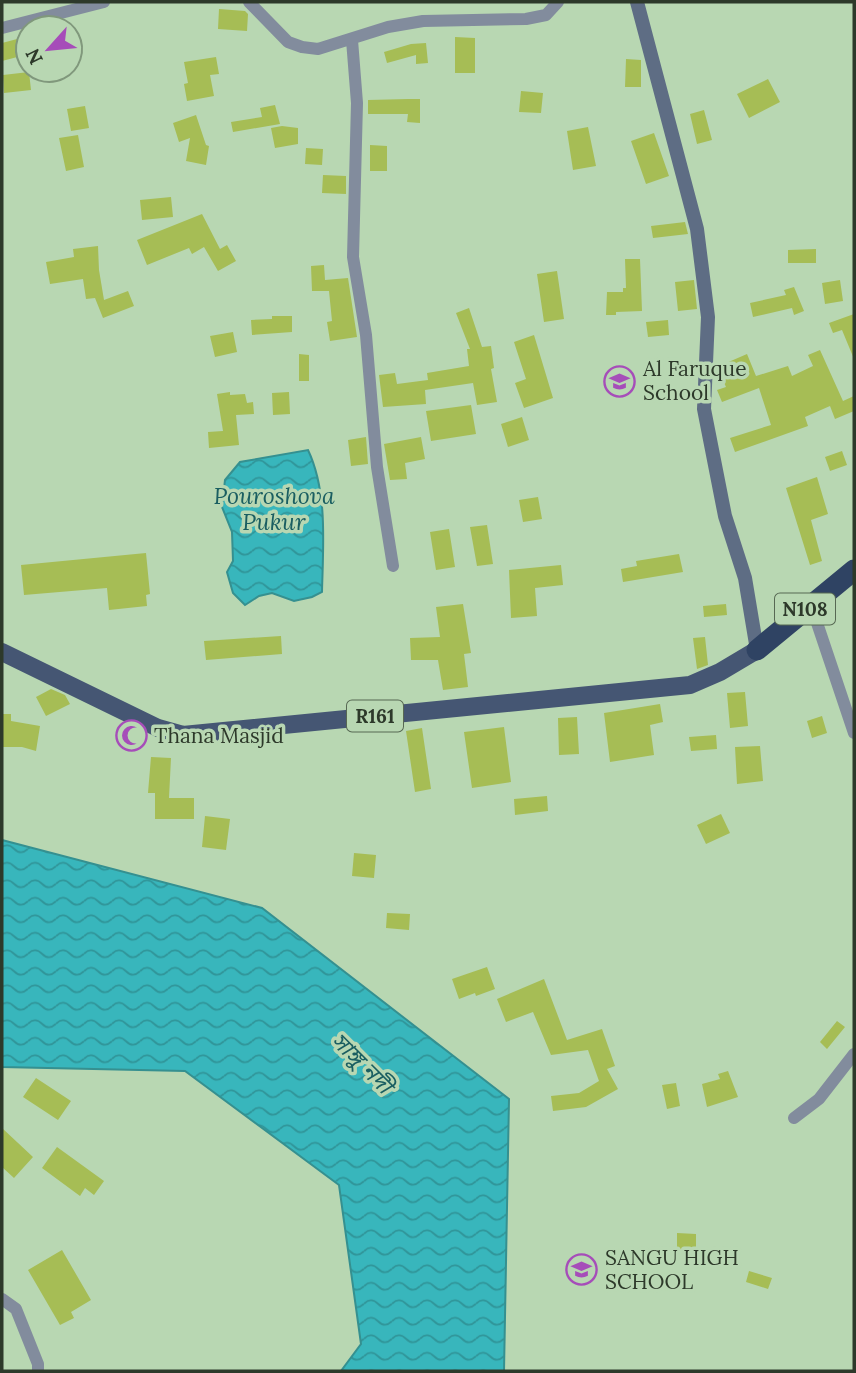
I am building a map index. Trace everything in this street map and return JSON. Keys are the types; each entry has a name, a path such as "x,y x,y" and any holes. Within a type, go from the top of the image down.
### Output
{"highway":[{"name":"N108","path":"757,650 854,570"}],"main road":[{"path":"637,2 697,229 708,317 704,409 725,516 745,578 757,650"},
{"name":"R161","path":"2,652 158,728 183,735 690,685 757,650"}],"street":[{"path":"2,27 104,2"},
{"path":"249,2 288,42 318,49 388,27 423,21 526,19 546,15 558,2"},
{"path":"352,40 356,103 353,257 366,335 377,467 393,566"},
{"path":"811,605 854,733"},
{"path":"794,1118 819,1099 854,1054"},
{"path":"2,1299 16,1309 38,1364 38,1371"}],"water":[{"name":"Pouroshova Pukur","path":"308,450 319,483 321,501 322,592 294,601 272,593 259,596 245,605 233,593 227,572 233,561 232,532 222,507 225,480 240,462"},
{"name":"সাঙ্গু নদী","path":"2,840 262,908 509,1099 504,1371 341,1371 361,1344 339,1185 185,1071 2,1067"}],"building":[{"path":"219,9 245,11 248,14 247,31 218,29"},
{"path":"455,37 475,38 475,73 455,73"},
{"path":"14,40 14,58 2,61 2,43"},
{"path":"426,43 428,63 416,64 416,55 387,63 384,52 411,44"},
{"path":"216,57 219,74 210,75 214,96 187,101 184,84 188,83 184,62"},
{"path":"626,59 641,60 641,87 625,87"},
{"path":"14,74 14,84 30,84 31,90 4,93 3,75"},
{"path":"768,79 780,102 749,118 737,94"},
{"path":"521,91 543,93 541,113 519,112"},
{"path":"420,99 420,123 407,122 408,114 368,114 368,100"},
{"path":"275,105 280,124 233,132 231,122 262,117 260,108"},
{"path":"85,106 89,128 71,131 67,109"},
{"path":"704,110 712,140 697,144 690,114"},
{"path":"196,115 206,145 209,146 206,165 186,161 190,138 179,142 173,123"},
{"path":"588,127 596,166 573,170 567,131"},
{"path":"271,128 298,128 298,144 275,148"},
{"path":"654,133 669,176 646,184 631,141"},
{"path":"78,135 84,167 66,171 59,138"},
{"path":"370,145 387,146 387,171 370,171"},
{"path":"306,148 323,149 322,165 305,164"},
{"path":"323,175 346,176 346,194 322,193"},
{"path":"171,197 173,217 142,220 140,200"},
{"path":"202,214 220,249 227,245 236,261 218,271 204,247 192,254 189,248 147,265 137,240"},
{"path":"685,222 688,234 653,238 651,226"},
{"path":"98,246 104,300 128,291 134,306 103,318 95,298 86,299 83,279 50,284 46,262 74,257 73,249"},
{"path":"816,249 816,263 788,263 788,250"},
{"path":"625,259 640,259 642,311 606,315 607,292 623,292 623,288 626,288"},
{"path":"324,265 325,280 348,278 357,337 330,341 327,322 332,321 329,291 312,291 311,266"},
{"path":"557,271 564,319 544,322 537,274"},
{"path":"694,280 697,309 678,311 675,282"},
{"path":"840,280 843,301 825,304 822,283"},
{"path":"794,287 804,311 794,315 792,308 753,317 750,303 786,295 784,290"},
{"path":"469,308 482,347 491,346 494,368 491,369 497,402 477,405 473,383 425,390 426,404 383,407 379,375 395,373 397,384 428,380 427,373 469,366 467,349 470,349 456,313"},
{"path":"854,314 854,359 842,330 833,333 829,323"},
{"path":"272,316 292,316 292,332 252,335 251,320 272,319"},
{"path":"668,320 669,335 648,337 646,322"},
{"path":"233,332 237,352 215,357 210,336"},
{"path":"534,335 553,398 524,408 515,383 526,379 514,342"},
{"path":"820,350 843,401 854,396 854,411 835,419 830,406 805,417 808,426 735,452 730,438 771,425 759,388 722,402 717,390 726,387 717,367 747,354 756,376 788,366 792,376 813,366 808,355"},
{"path":"299,354 309,355 309,381 299,381"},
{"path":"230,392 230,395 245,394 247,403 253,402 254,414 236,415 239,445 209,448 208,432 223,431 217,394"},
{"path":"289,392 290,414 273,415 272,393"},
{"path":"471,405 476,434 431,441 426,411"},
{"path":"522,417 529,440 508,447 501,424"},
{"path":"366,437 368,464 351,466 348,440"},
{"path":"421,437 425,459 405,463 407,479 390,480 384,444"},
{"path":"842,451 847,465 830,471 825,457"},
{"path":"817,477 828,514 811,520 822,561 810,565 786,488"},
{"path":"538,497 542,519 523,522 519,500"},
{"path":"487,525 493,564 477,566 470,527"},
{"path":"449,529 455,567 436,570 430,532"},
{"path":"146,553 150,594 146,595 147,606 109,610 107,588 24,595 21,565"},
{"path":"679,554 683,572 623,582 621,569 637,566 636,561"},
{"path":"561,565 563,585 535,588 537,616 511,618 509,570"},
{"path":"463,604 471,653 464,654 468,687 443,690 438,660 411,660 410,638 440,637 436,607"},
{"path":"726,604 727,615 704,617 703,606"},
{"path":"281,636 282,654 206,660 204,641"},
{"path":"705,637 708,665 697,669 693,638"},
{"path":"51,689 65,695 70,704 46,716 36,697"},
{"path":"745,692 748,726 730,728 727,693"},
{"path":"660,704 663,722 650,725 654,755 610,762 604,713"},
{"path":"2,714 11,714 11,721 40,726 36,751 22,747 2,747"},
{"path":"822,716 827,733 812,738 807,721"},
{"path":"577,717 579,754 559,755 558,718"},
{"path":"504,727 511,782 472,788 464,732"},
{"path":"422,728 431,789 415,792 406,731"},
{"path":"716,735 717,749 691,751 689,737"},
{"path":"760,746 763,781 737,784 735,747"},
{"path":"151,757 171,758 169,798 194,798 194,819 155,819 155,793 148,793"},
{"path":"547,796 548,811 515,815 514,799"},
{"path":"721,814 730,833 706,844 697,825"},
{"path":"205,816 230,819 226,850 202,847"},
{"path":"354,853 376,855 374,878 352,876"},
{"path":"387,913 410,914 409,930 386,928"},
{"path":"487,967 495,989 459,999 452,979"},
{"path":"544,979 567,1040 602,1029 615,1066 607,1069 618,1089 586,1107 553,1111 551,1096 579,1093 599,1081 588,1050 551,1055 533,1012 506,1022 497,999"},
{"path":"837,1021 845,1027 827,1049 820,1042"},
{"path":"728,1071 738,1097 707,1107 702,1084 720,1079 718,1074"},
{"path":"36,1078 71,1101 58,1120 23,1097"},
{"path":"676,1083 680,1106 667,1109 662,1085"},
{"path":"2,1128 33,1157 14,1178 2,1167"},
{"path":"57,1147 104,1181 94,1195 85,1188 80,1196 42,1168"},
{"path":"677,1233 696,1234 696,1250 677,1249"},
{"path":"62,1250 91,1300 71,1312 74,1318 60,1325 28,1270"},
{"path":"749,1271 772,1278 768,1289 746,1282"}],"place":[{"name":"Al Faruque School","path":"620,381"},
{"name":"Thana Masjid","path":"131,736"},
{"name":"SANGU HIGH SCHOOL","path":"582,1270"}]}
